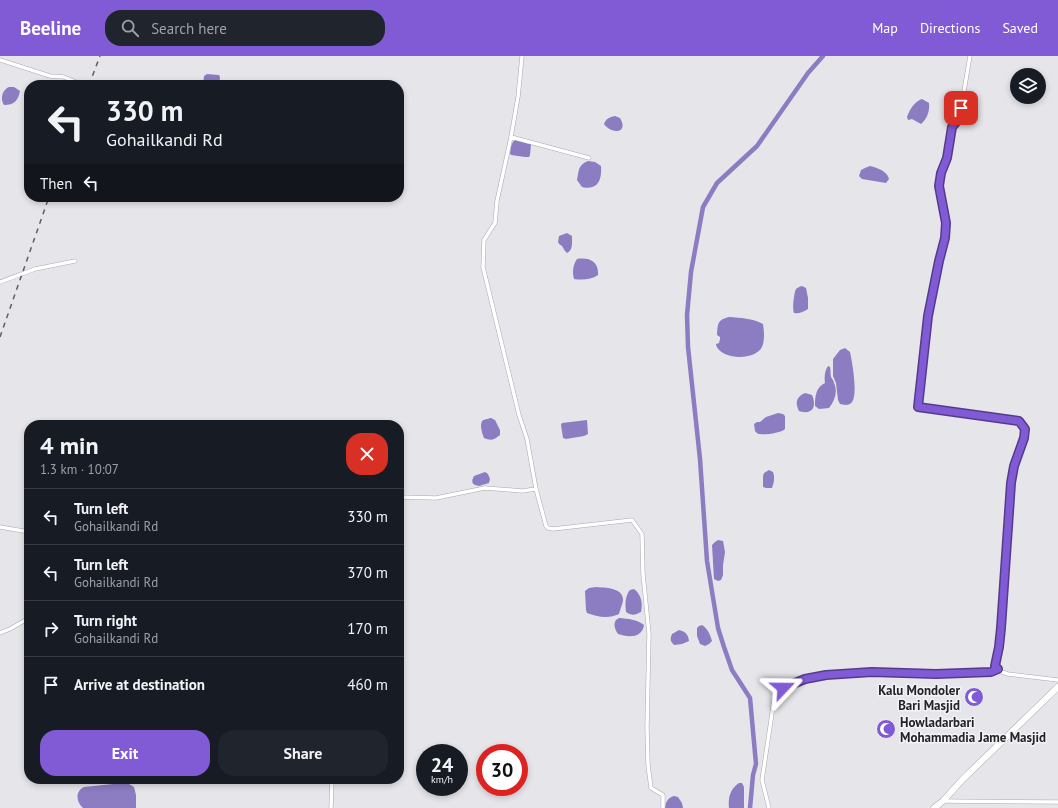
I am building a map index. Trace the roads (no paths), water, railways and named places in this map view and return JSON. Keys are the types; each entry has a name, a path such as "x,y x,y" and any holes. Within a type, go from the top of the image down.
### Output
{"highway":[{"path":"934,808 943,801 963,779 1058,687"}],"street":[{"path":"522,56 518,97 497,201 495,223 484,240 483,267 518,415 527,440 536,489 546,526 553,529 632,520 642,534 643,574 649,634 647,726 648,765 651,788 663,795 663,808"},
{"path":"970,56 958,120 952,127 947,158 941,173 939,186 946,223 945,238 928,316 918,407 1019,421 1025,429 1024,438 1014,466 1011,483 1001,628 995,666 999,671 1008,674 1058,680"},
{"path":"0,60 50,76 64,77 71,80"},
{"path":"511,137 589,158"},
{"path":"0,282 35,269 75,261"},
{"path":"404,497 436,498 485,488 522,491 536,489"},
{"path":"0,527 24,531"},
{"path":"0,633 24,621"},
{"path":"769,808 762,780 774,700 783,688 805,679 826,675 872,672 936,674 991,672 998,669"},
{"path":"331,808 332,784"},
{"path":"943,801 1058,802"}],"waterway":[{"path":"750,808 753,775 756,764 750,698 732,670 718,628 707,561 700,459 688,347 687,315 691,272 703,207 717,183 757,146 808,73 823,56"}],"railway":[{"path":"91,80 100,56"},
{"path":"0,337 47,202"}],"place":[{"name":"Kalu Mondoler Bari Masjid","path":"974,697"},
{"name":"Howladarbari Mohammadia Jame Masjid","path":"886,729"}]}
